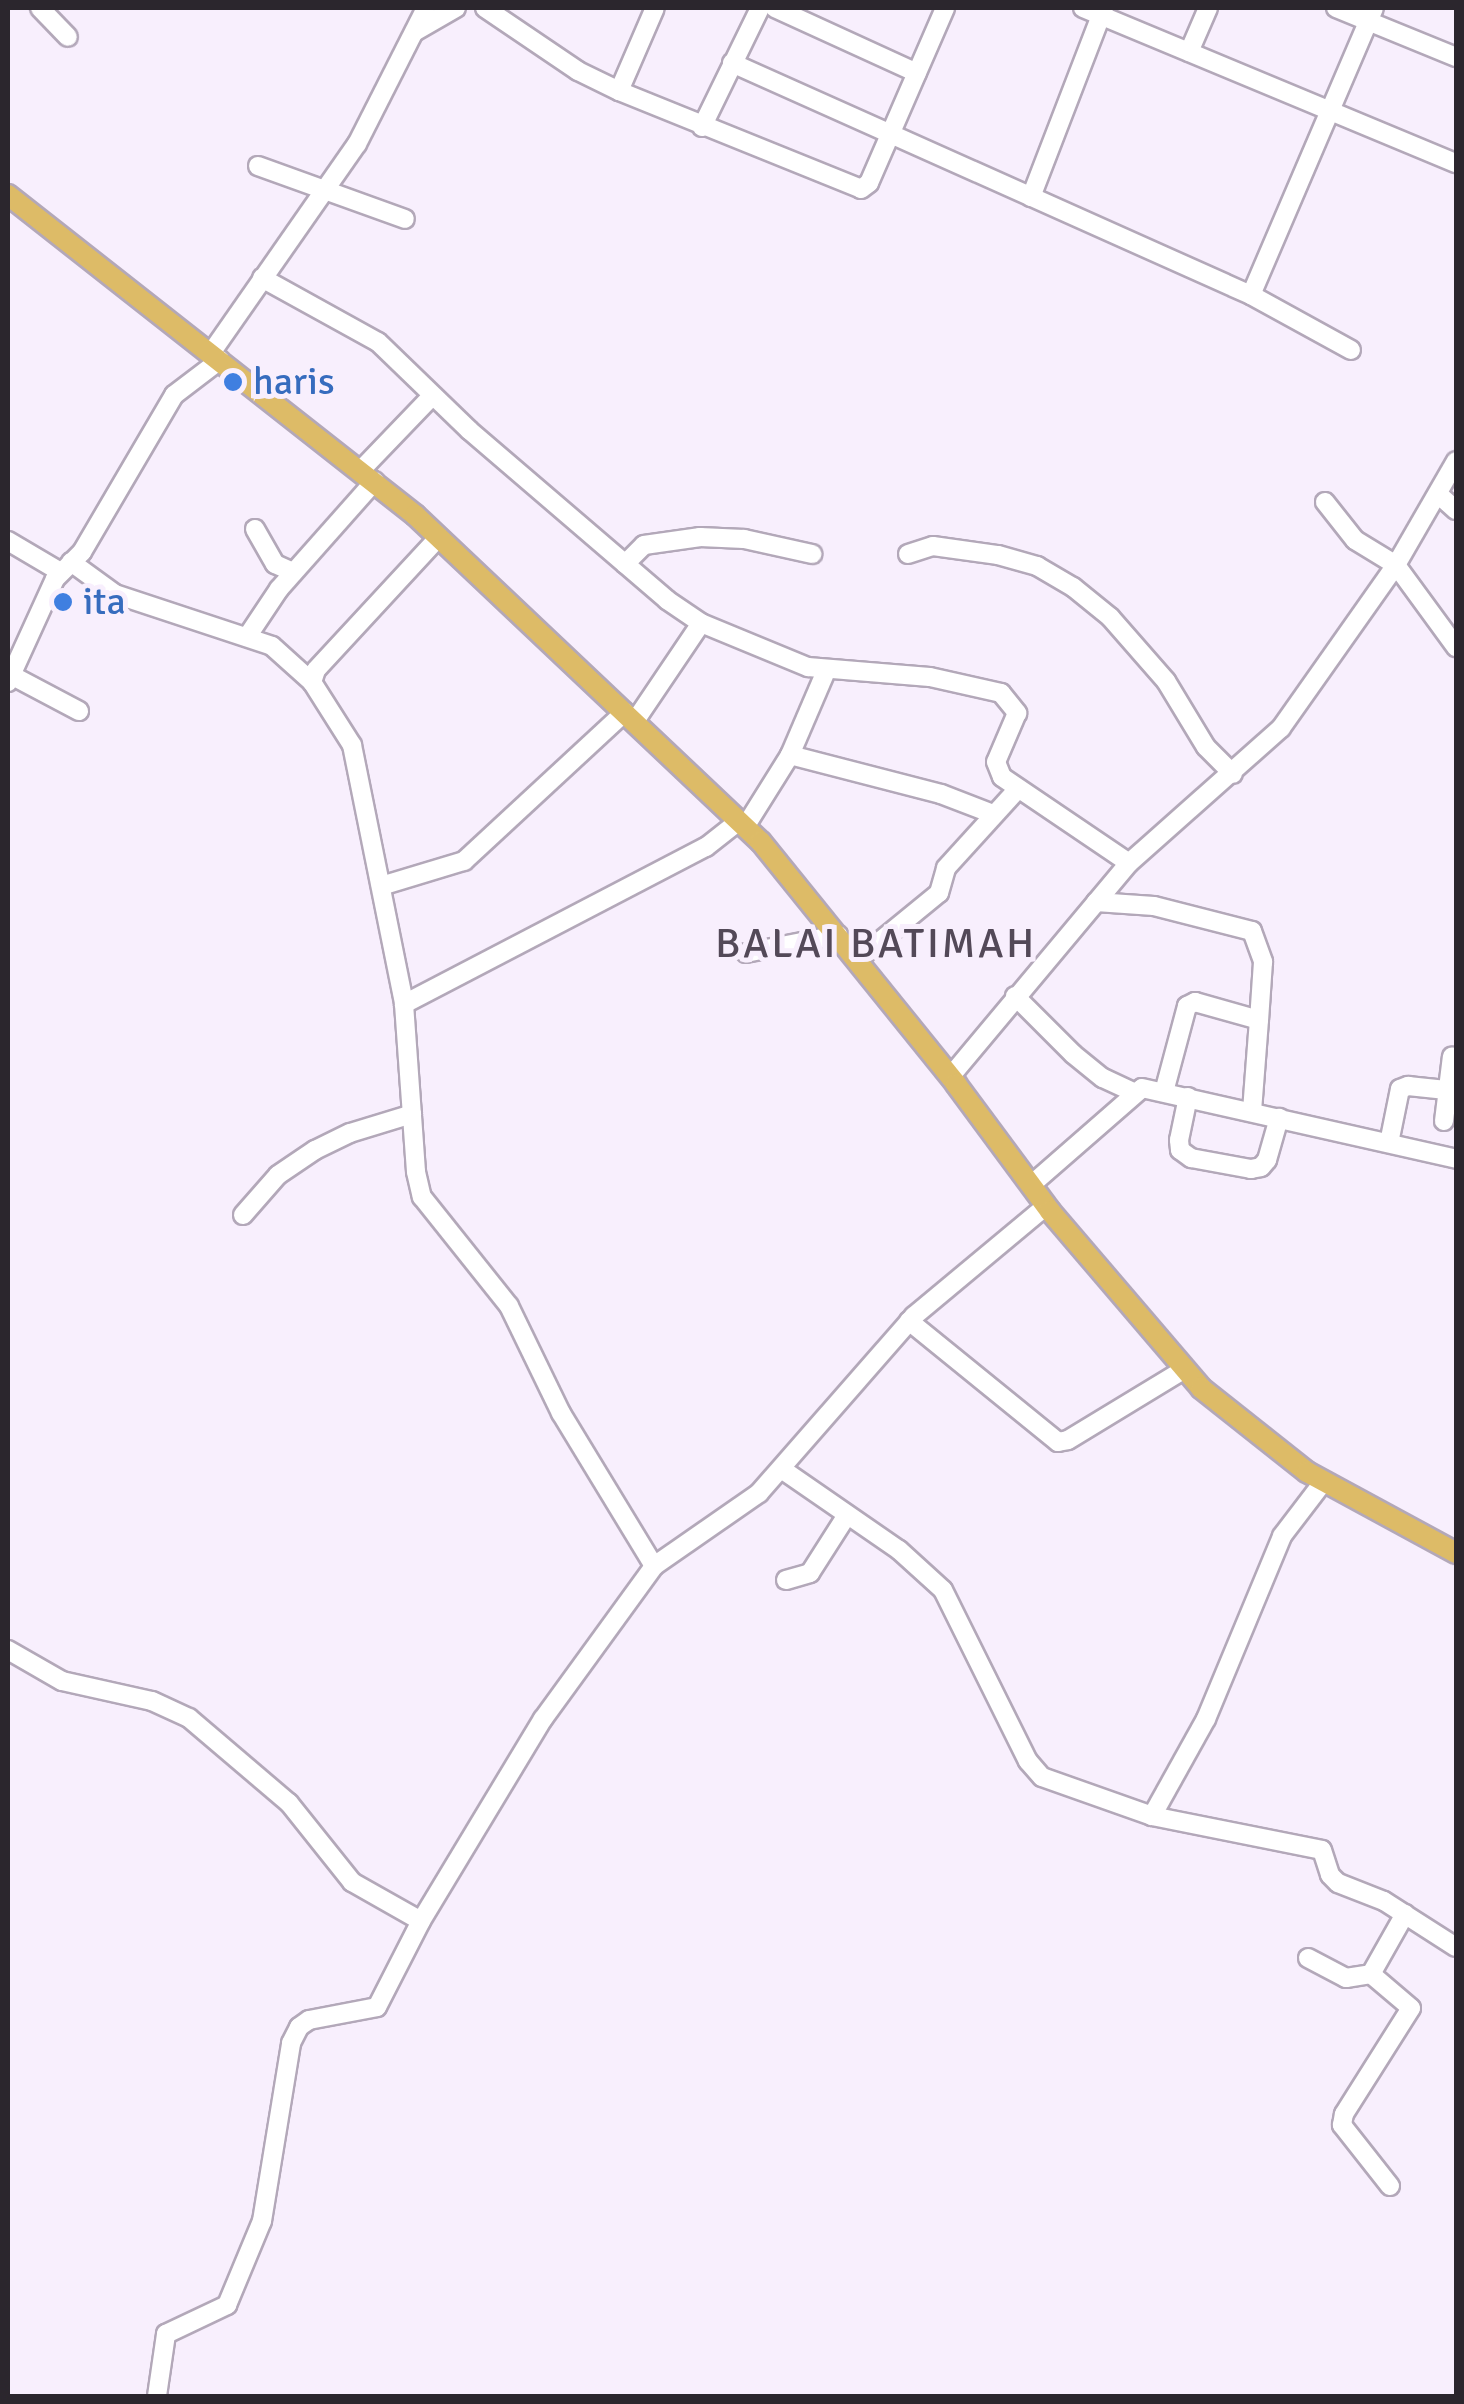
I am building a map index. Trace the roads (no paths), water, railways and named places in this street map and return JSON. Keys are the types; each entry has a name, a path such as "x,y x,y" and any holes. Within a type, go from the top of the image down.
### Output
{"main road":[{"path":"8,195 368,476 439,537 742,824 838,935 1046,1206 1185,1370 1269,1446 1324,1482 1456,1553"}],"street":[{"path":"40,8 68,36"},
{"path":"79,710 9,679 65,566 82,552 174,394 216,356 262,278 357,144 426,8"},
{"path":"416,31 456,8"},
{"path":"485,8 578,71 618,92 861,190 868,183 945,8"},
{"path":"618,92 655,8"},
{"path":"702,127 760,8"},
{"path":"775,8 917,73"},
{"path":"1189,52 1208,8"},
{"path":"1336,8 1371,14 1456,57"},
{"path":"1031,197 1096,10 1456,163"},
{"path":"1251,295 1371,14"},
{"path":"732,63 1251,295 1351,350"},
{"path":"258,166 405,219"},
{"path":"262,278 369,335 432,396 700,624 826,671 930,677 1000,693 1014,706 1017,718 996,767 1016,790 1129,863"},
{"path":"247,637 432,396"},
{"path":"950,1077 1129,863 1281,728 1396,566 1456,461"},
{"path":"1438,494 1456,510"},
{"path":"1325,502 1355,540 1396,566 1456,647"},
{"path":"255,529 275,564 294,572"},
{"path":"312,682 316,670 439,537"},
{"path":"625,564 644,545 700,537 744,539 812,554"},
{"path":"8,541 115,594 247,637 290,658 349,735 404,1004 422,1197 509,1306 561,1414 654,1566"},
{"path":"908,554 934,546 998,555 1037,566 1073,587 1110,617 1166,681 1206,746 1233,774"},
{"path":"380,886 464,861 630,717 700,624"},
{"path":"404,1004 706,847 742,824 790,754 826,671"},
{"path":"790,754 941,794 994,814"},
{"path":"857,960 939,893 946,868 1016,790"},
{"path":"1096,902 1154,906 1252,931 1263,962 1252,1112"},
{"path":"746,952 838,935"},
{"path":"1014,996 1073,1054 1104,1078 1133,1092"},
{"path":"1164,1092 1190,1002 1259,1020"},
{"path":"1444,1121 1452,1090 1452,1056"},
{"path":"1390,1144 1400,1089 1408,1086 1452,1090"},
{"path":"1031,1185 1142,1088 1456,1159"},
{"path":"1188,1098 1179,1140 1180,1150 1191,1158 1260,1167 1267,1160 1279,1118"},
{"path":"243,1215 278,1175 316,1150 350,1133 412,1114"},
{"path":"157,2396 166,2334 228,2305 262,2221 294,2034 309,2020 378,2007 421,1922 551,1707 654,1566 741,1507 783,1470 909,1321 1046,1206"},
{"path":"909,1321 1058,1442 1068,1440 1185,1370"},
{"path":"783,1470 914,1562 943,1590 1036,1772 1050,1782 1152,1816 1322,1850 1333,1879 1406,1914 1456,1947"},
{"path":"1152,1816 1206,1719 1282,1536 1324,1482"},
{"path":"786,1580 797,1580 810,1573 846,1515"},
{"path":"8,1650 62,1681 152,1702 189,1718 289,1802 352,1882 421,1922"},
{"path":"1371,1974 1406,1914"},
{"path":"1308,1958 1346,1978 1371,1974"},
{"path":"1371,1974 1410,2008 1344,2114 1342,2125 1390,2186"}],"place":[{"name":"haris","path":"233,382"},
{"name":"ita","path":"63,602"}],"district":[{"name":"BALAI BATIMAH","path":"876,944"}]}
